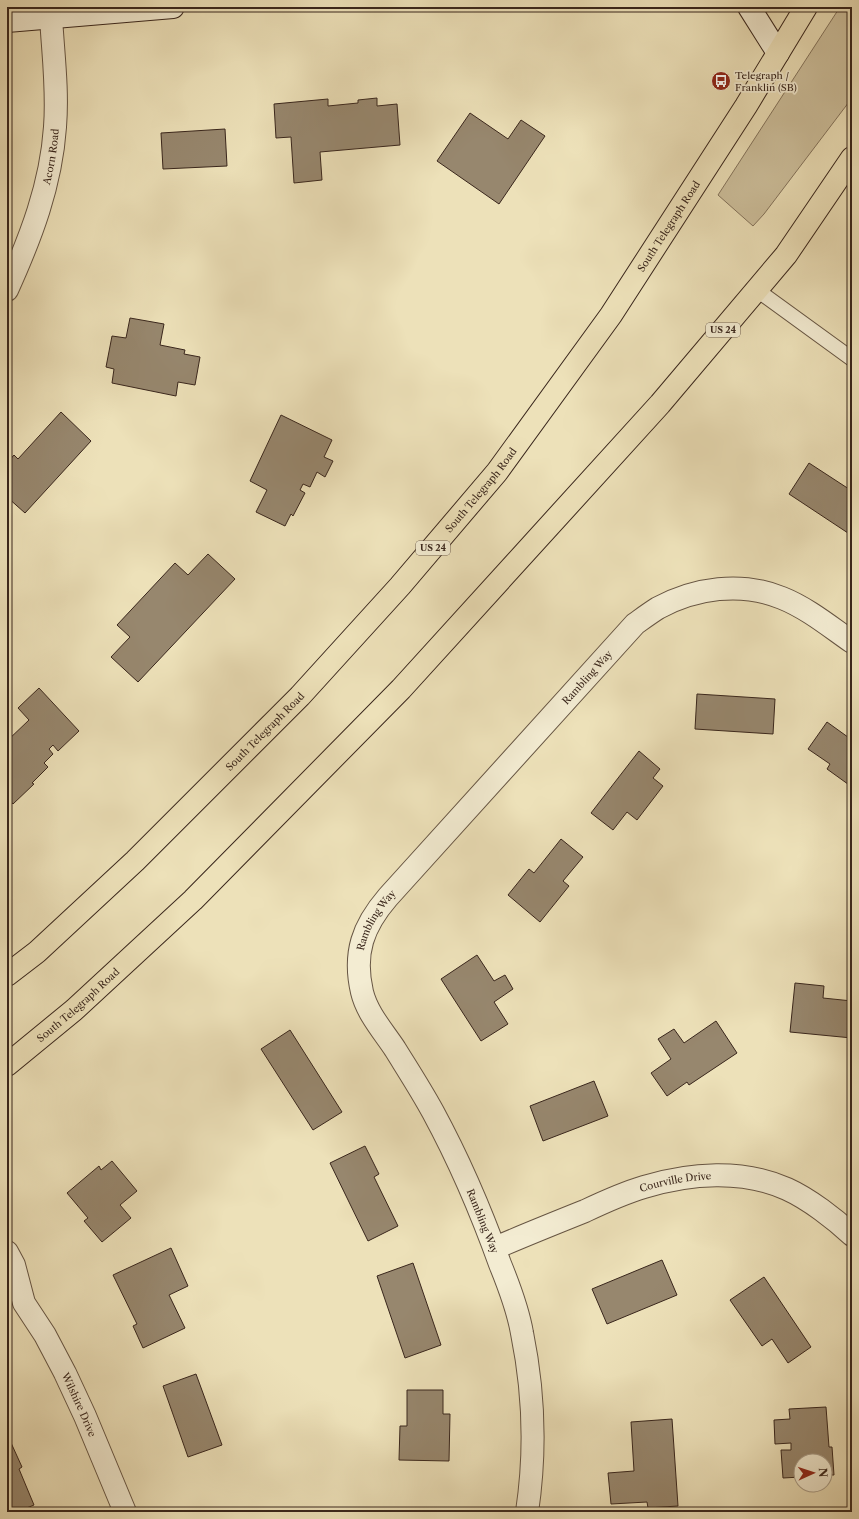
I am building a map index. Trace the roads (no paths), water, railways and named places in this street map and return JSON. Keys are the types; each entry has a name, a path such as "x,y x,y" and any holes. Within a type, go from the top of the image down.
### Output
{"highway":[{"name":"South Telegraph Road","path":"7,975 36,952 136,861 300,696 400,586 497,472 611,315 746,106 806,7"},
{"name":"South Telegraph Road","path":"7,1065 74,1010 193,900 401,690 660,404 786,255 852,158"}],"street":[{"path":"7,20 173,7"},
{"path":"749,7 778,53"},
{"name":"Acorn Road","path":"7,290 37,218 51,161 55,126 56,98 51,17"},
{"name":"Rambling Way","path":"527,1512 533,1453 533,1418 529,1371 522,1331 495,1248 457,1159 433,1111 409,1070 368,1009 362,993 359,964 362,938 375,913 635,624 656,609 679,598 701,591 722,588 743,588 782,598 803,609 852,642"},
{"name":"Courville Drive","path":"495,1248 643,1187 669,1180 700,1176 728,1176 761,1181 788,1189 809,1202 852,1235"},
{"name":"Wilshire Drive","path":"7,1252 14,1265 15,1299 45,1335 65,1373 86,1416 125,1512"}],"lane":[{"path":"756,290 852,358"}],"place":[{"name":"Telegraph / Franklin (SB)","path":"721,81"}]}
